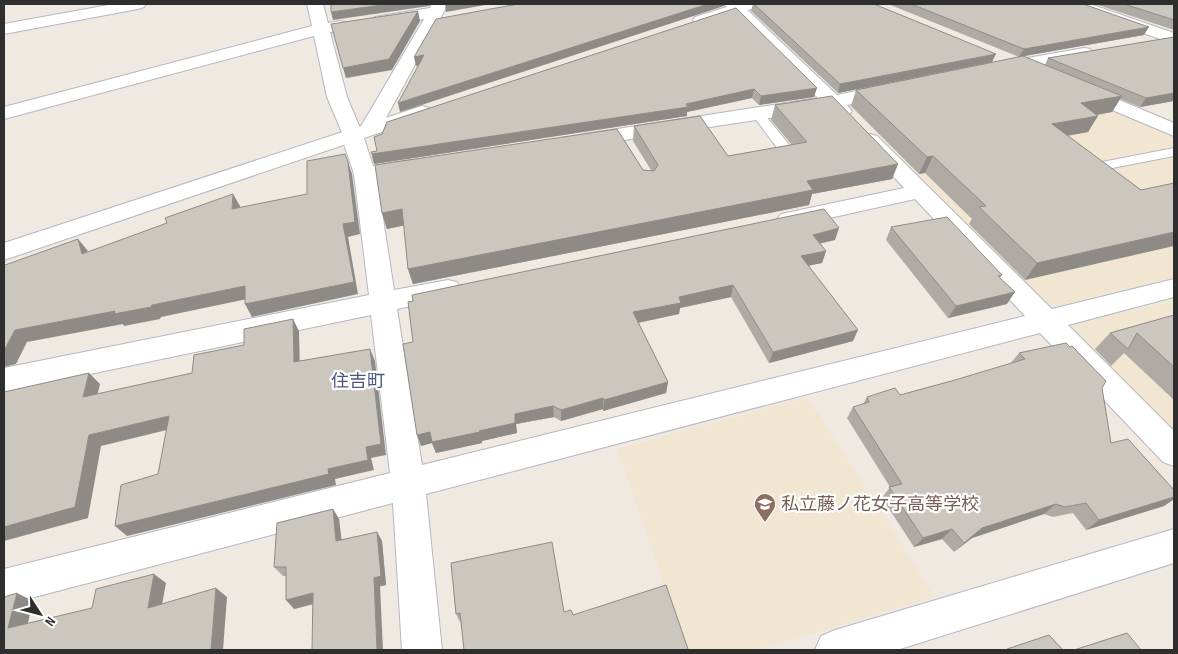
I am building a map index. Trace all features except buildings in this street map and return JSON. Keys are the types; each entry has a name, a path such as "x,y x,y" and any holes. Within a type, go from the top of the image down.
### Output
{"street":[{"path":"4,29 138,4"},
{"path":"1076,4 1173,38"},
{"path":"680,27 740,5 1174,452"},
{"path":"4,113 318,16 440,14"},
{"path":"422,650 408,484 365,174 354,144 440,14"},
{"path":"318,16 337,97 361,132"},
{"path":"1137,44 1173,38"},
{"path":"982,72 1098,50"},
{"path":"994,54 1047,76"},
{"path":"1065,84 1174,130"},
{"path":"571,142 624,142 757,113 833,102 908,87"},
{"path":"4,252 436,107"},
{"path":"365,174 434,163"},
{"path":"767,223 921,191"},
{"path":"4,380 468,285"},
{"path":"4,587 1174,288"},
{"path":"836,650 1174,546"}],"lane":[{"path":"757,113 789,154"},
{"path":"1097,166 1174,152"}],"shaded area":[{"path":"1024,71 1174,137 1174,277 1057,307 1046,303 852,108 855,105"},
{"path":"1174,300 1174,436 1070,334 1073,324"},
{"name":"私立藤ノ花女子高等学校","path":"808,397 935,597 757,650 687,650 617,449"}],"place":[{"name":"私立藤ノ花女子高等学校","path":"765,523"}],"district":[{"name":"住吉町","path":"358,381"}]}
